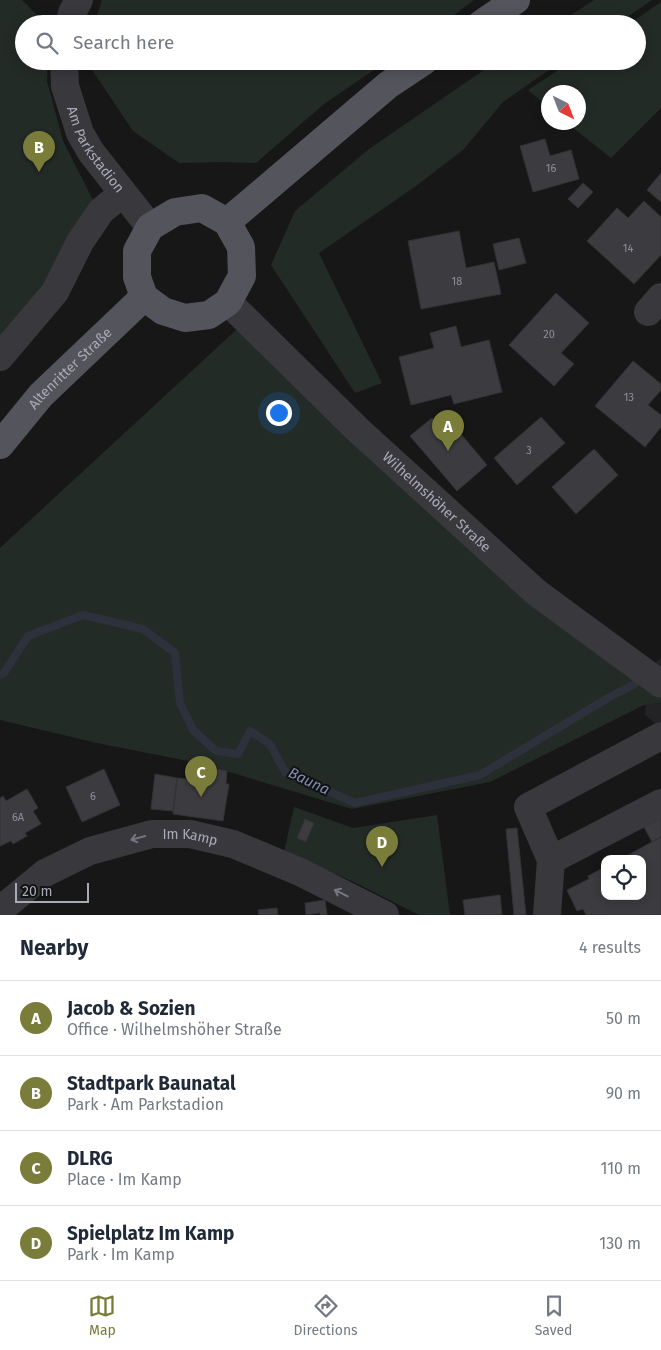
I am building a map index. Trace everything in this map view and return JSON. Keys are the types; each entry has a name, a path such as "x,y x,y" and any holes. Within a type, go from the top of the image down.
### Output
{"main road":[{"path":"494,15 516,0"},
{"path":"227,222 388,85 410,70"},
{"path":"202,208 227,222 241,247 242,276 228,302 209,315 185,318 163,311 144,297 137,278 137,251 150,227 175,212 202,208"},
{"name":"Altenritter Straße","path":"0,445 41,395 144,297"}],"street":[{"path":"71,15 79,0"},
{"name":"Am Parkstadion","path":"64,70 65,86 80,133 91,152 150,227"},
{"path":"0,357 55,292 80,242 101,212 122,193"},
{"name":"Wilhelmshöher Straße","path":"228,302 357,428 537,593 661,684"},
{"path":"547,915 551,860 528,807 661,736"},
{"path":"551,860 661,803"},
{"name":"Im Kamp","path":"0,910 45,873 90,851 152,834 190,834 233,844 300,872 384,915"}],"shaded area":[{"path":"0,0 22,0 37,15 15,15 15,70 48,70 47,81 63,141 95,204 51,277 0,337"},
{"path":"102,0 474,0 454,15 97,15"},
{"path":"594,0 652,0 630,15 571,15"},
{"path":"661,2 661,108 611,158 576,130 586,130 586,85 541,85 541,101 528,90 558,70 646,70 646,15 642,15"},
{"path":"92,70 374,70 324,104 256,163 179,163 133,131"},
{"path":"484,70 549,70 503,102 463,150 416,186 319,253 382,383 355,393 271,265 295,211 369,149"},
{"path":"247,320 661,684 661,702 644,705 490,782 352,809 203,764 97,743 0,720 0,548"},
{"path":"661,658 661,728 645,715 649,667"},
{"path":"294,807 353,828 437,815 450,915 419,915 354,882 284,852"}],"building":[{"path":"545,139 550,156 571,150 579,179 533,192 520,146"},
{"path":"661,173 661,202 647,190"},
{"path":"583,183 593,192 578,208 568,199"},
{"path":"644,201 661,217 661,255 634,284 587,241 617,208 628,218"},
{"path":"459,231 466,268 494,262 501,294 421,309 408,241"},
{"path":"519,238 526,263 499,270 493,244"},
{"path":"556,293 589,323 561,353 574,364 554,386 509,345"},
{"path":"456,326 461,347 489,340 502,392 454,404 451,395 411,405 399,357 434,348 430,333"},
{"path":"633,361 661,384 661,390 648,405 661,415 661,427 645,447 595,406"},
{"path":"541,417 565,443 517,485 494,458"},
{"path":"432,418 440,427 450,421 487,465 457,491 410,436"},
{"path":"594,449 618,475 576,514 552,487"},
{"path":"202,766 227,771 226,784 229,784 223,821 173,814 177,778 200,780"},
{"path":"104,769 120,805 82,822 66,787"},
{"path":"155,774 177,778 173,811 151,809"},
{"path":"27,789 38,808 33,811 41,824 25,833 27,836 13,844 11,841 0,846 0,798 3,796 6,801"},
{"path":"661,818 661,837 652,842 644,827"},
{"path":"305,819 314,823 306,842 297,838"},
{"path":"517,828 526,915 514,915 506,829"},
{"path":"661,837 661,915 586,915 583,909 577,911 567,890 589,879 588,876 601,869 601,900 646,900 646,855 628,855"},
{"path":"500,895 502,915 465,915 463,900"},
{"path":"325,900 327,915 320,915 320,913 306,915 305,903"},
{"path":"277,908 278,915 259,915 258,910"}],"waterway":[{"name":"Bauna","path":"0,675 4,673 28,636 83,615 143,629 175,653 180,703 193,730 216,751 238,754 250,731 270,744 285,772 355,803 480,775 608,698 644,679"}],"place":[{"name":"Stadtpark Baunatal","path":"39,172"},
{"name":"Jacob & Sozien","path":"448,451"},
{"name":"DLRG","path":"201,797"},
{"name":"Spielplatz Im Kamp","path":"382,867"}]}
